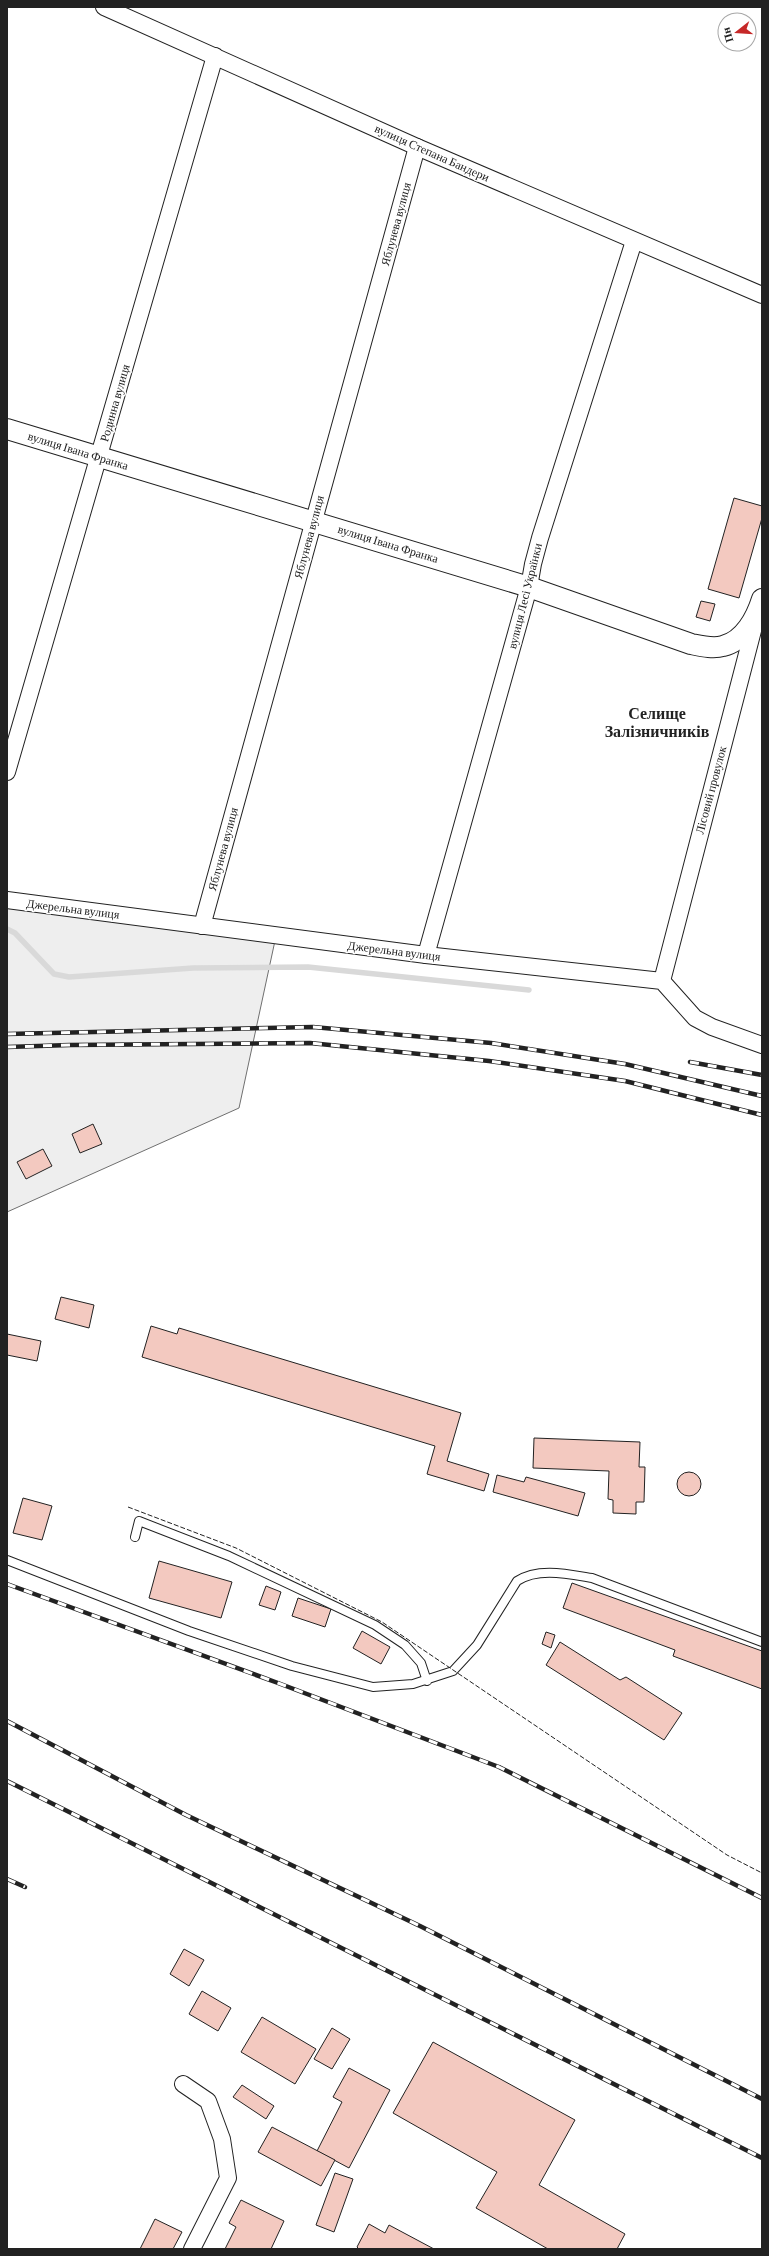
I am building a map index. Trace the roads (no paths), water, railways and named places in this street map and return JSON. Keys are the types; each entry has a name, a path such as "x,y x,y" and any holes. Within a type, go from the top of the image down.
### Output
{"street":[{"name":"вулиця Степана Бандери","path":"104,7 417,147 762,295"},
{"name":"Родинна вулиця","path":"7,772 215,56"},
{"name":"Яблунева вулиця","path":"202,926 417,147"},
{"name":"вулиця Лесі Українки","path":"426,955 529,587 540,538 634,240"},
{"name":"вулиця Івана Франка","path":"7,429 529,587 692,644 707,647 723,646 736,640 759,608"},
{"name":"Лісовий провулок","path":"662,982 759,608"},
{"name":"Джерельна вулиця","path":"7,900 426,955 662,982"},
{"path":"662,982 695,1018 712,1027 762,1045"},
{"path":"182,2084 208,2101 222,2139 228,2178 192,2249"}],"lane":[{"path":"135,1537 139,1521 229,1556 375,1625 405,1645 421,1664 427,1681"},
{"path":"7,1560 190,1632 342,1680 373,1687 394,1687 427,1681 453,1671 478,1645 517,1581 524,1576 537,1573 568,1574 592,1578 762,1642"}],"waterway":[{"path":"7,929 15,933 54,974 69,977 193,968 308,967 529,990"}],"railway":[{"path":"7,1034 313,1027 491,1043 625,1064 762,1096"},
{"path":"7,1047 310,1043 489,1061 625,1081 762,1115"},
{"path":"690,1062 762,1075"},
{"path":"7,1584 278,1683 499,1767 762,1898"},
{"path":"7,1721 186,1815 420,1926 762,2099"},
{"path":"7,1781 762,2158"},
{"path":"7,1879 25,1887"}],"district":[{"name":"Селище Залізничників","path":"657,722"}]}
